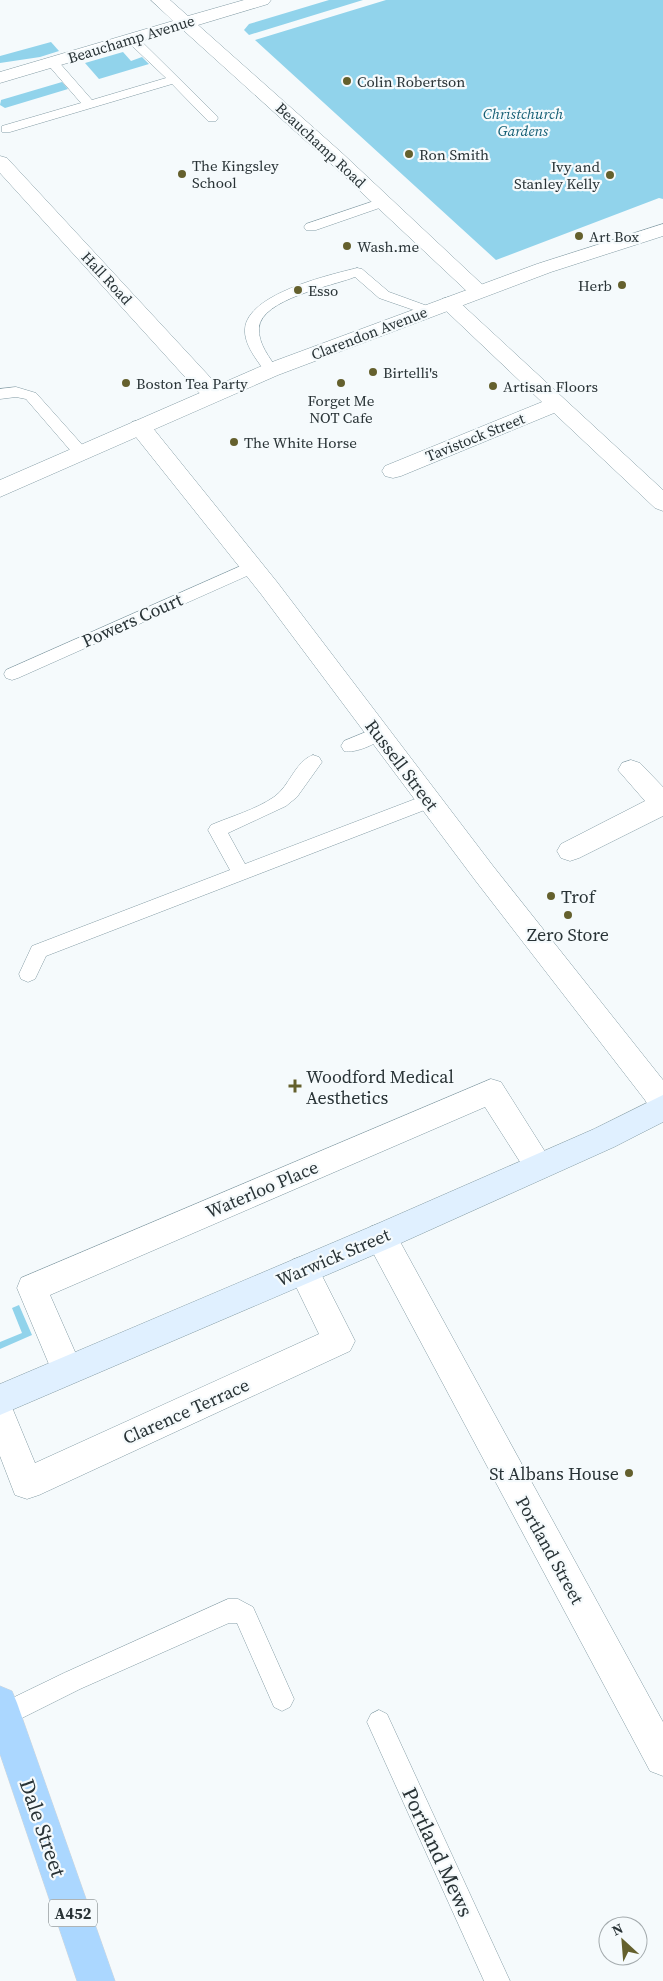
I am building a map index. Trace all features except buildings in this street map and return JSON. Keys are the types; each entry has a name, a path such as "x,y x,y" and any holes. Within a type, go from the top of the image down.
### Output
{"highway":[{"name":"Dale Street","path":"2,1709 96,1981"}],"main road":[{"name":"Warwick Street","path":"0,1400 539,1168 633,1124 663,1107"}],"street":[{"name":"Beauchamp Road","path":"160,0 480,292"},
{"name":"Beauchamp Avenue","path":"0,78 262,0"},
{"name":"Hall Road","path":"0,162 213,394"},
{"name":"Clarendon Avenue","path":"0,489 271,370 544,268 663,230"},
{"path":"449,303 663,504"},
{"name":"Tavistock Street","path":"393,471 557,404"},
{"name":"Russell Street","path":"140,427 252,567 429,801 655,1091 663,1107"},
{"path":"570,851 663,804 631,770"},
{"name":"Waterloo Place","path":"67,1370 32,1288 74,1269 492,1091 539,1168"},
{"name":"Portland Street","path":"381,1237 663,1758"},
{"name":"Clarence Terrace","path":"0,1416 27,1483 339,1341 303,1270"}],"lane":[{"path":"132,39 212,118"},
{"path":"53,63 90,105"},
{"path":"6,130 174,79"},
{"path":"311,227 383,202"},
{"path":"271,370 257,349 253,338 254,320 264,308 310,288 357,272 384,295 428,311"},
{"path":"0,394 16,392 31,396 80,453"},
{"name":"Powers Court","path":"12,674 252,567"},
{"path":"350,746 378,733"},
{"path":"241,874 217,830 278,803 289,794 313,762"},
{"path":"28,974 39,951 429,801"},
{"path":"2,1709 72,1681 228,1610 238,1611 245,1615 282,1699"},
{"name":"Portland Mews","path":"379,1722 497,1981"}],"green space":[{"path":"329,0 363,0 249,35 244,30 249,24"},
{"name":"Christchurch Gardens","path":"386,0 663,0 663,199 659,198 496,260 255,40"},
{"path":"51,42 59,51 40,57 0,63 0,56"},
{"path":"123,52 131,61 142,57 149,64 99,79 85,63"},
{"path":"62,82 68,89 5,108 0,105 1,100"},
{"path":"19,1305 32,1335 0,1349 0,1342 22,1333 12,1308"}],"place":[{"name":"Colin Robertson","path":"347,81"},
{"name":"Ron Smith","path":"409,154"},
{"name":"The Kingsley School","path":"182,174"},
{"name":"Ivy and Stanley Kelly","path":"610,175"},
{"name":"Art Box","path":"579,236"},
{"name":"Wash.me","path":"347,246"},
{"name":"Herb","path":"622,285"},
{"name":"Esso","path":"298,290"},
{"name":"Birtelli's","path":"373,372"},
{"name":"Boston Tea Party","path":"126,383"},
{"name":"Forget Me NOT Cafe","path":"341,383"},
{"name":"Artisan Floors","path":"493,386"},
{"name":"The White Horse","path":"234,442"},
{"name":"Trof","path":"551,896"},
{"name":"Zero Store","path":"568,915"},
{"name":"Woodford Medical Aesthetics","path":"295,1086"},
{"name":"St Albans House","path":"629,1473"}]}
